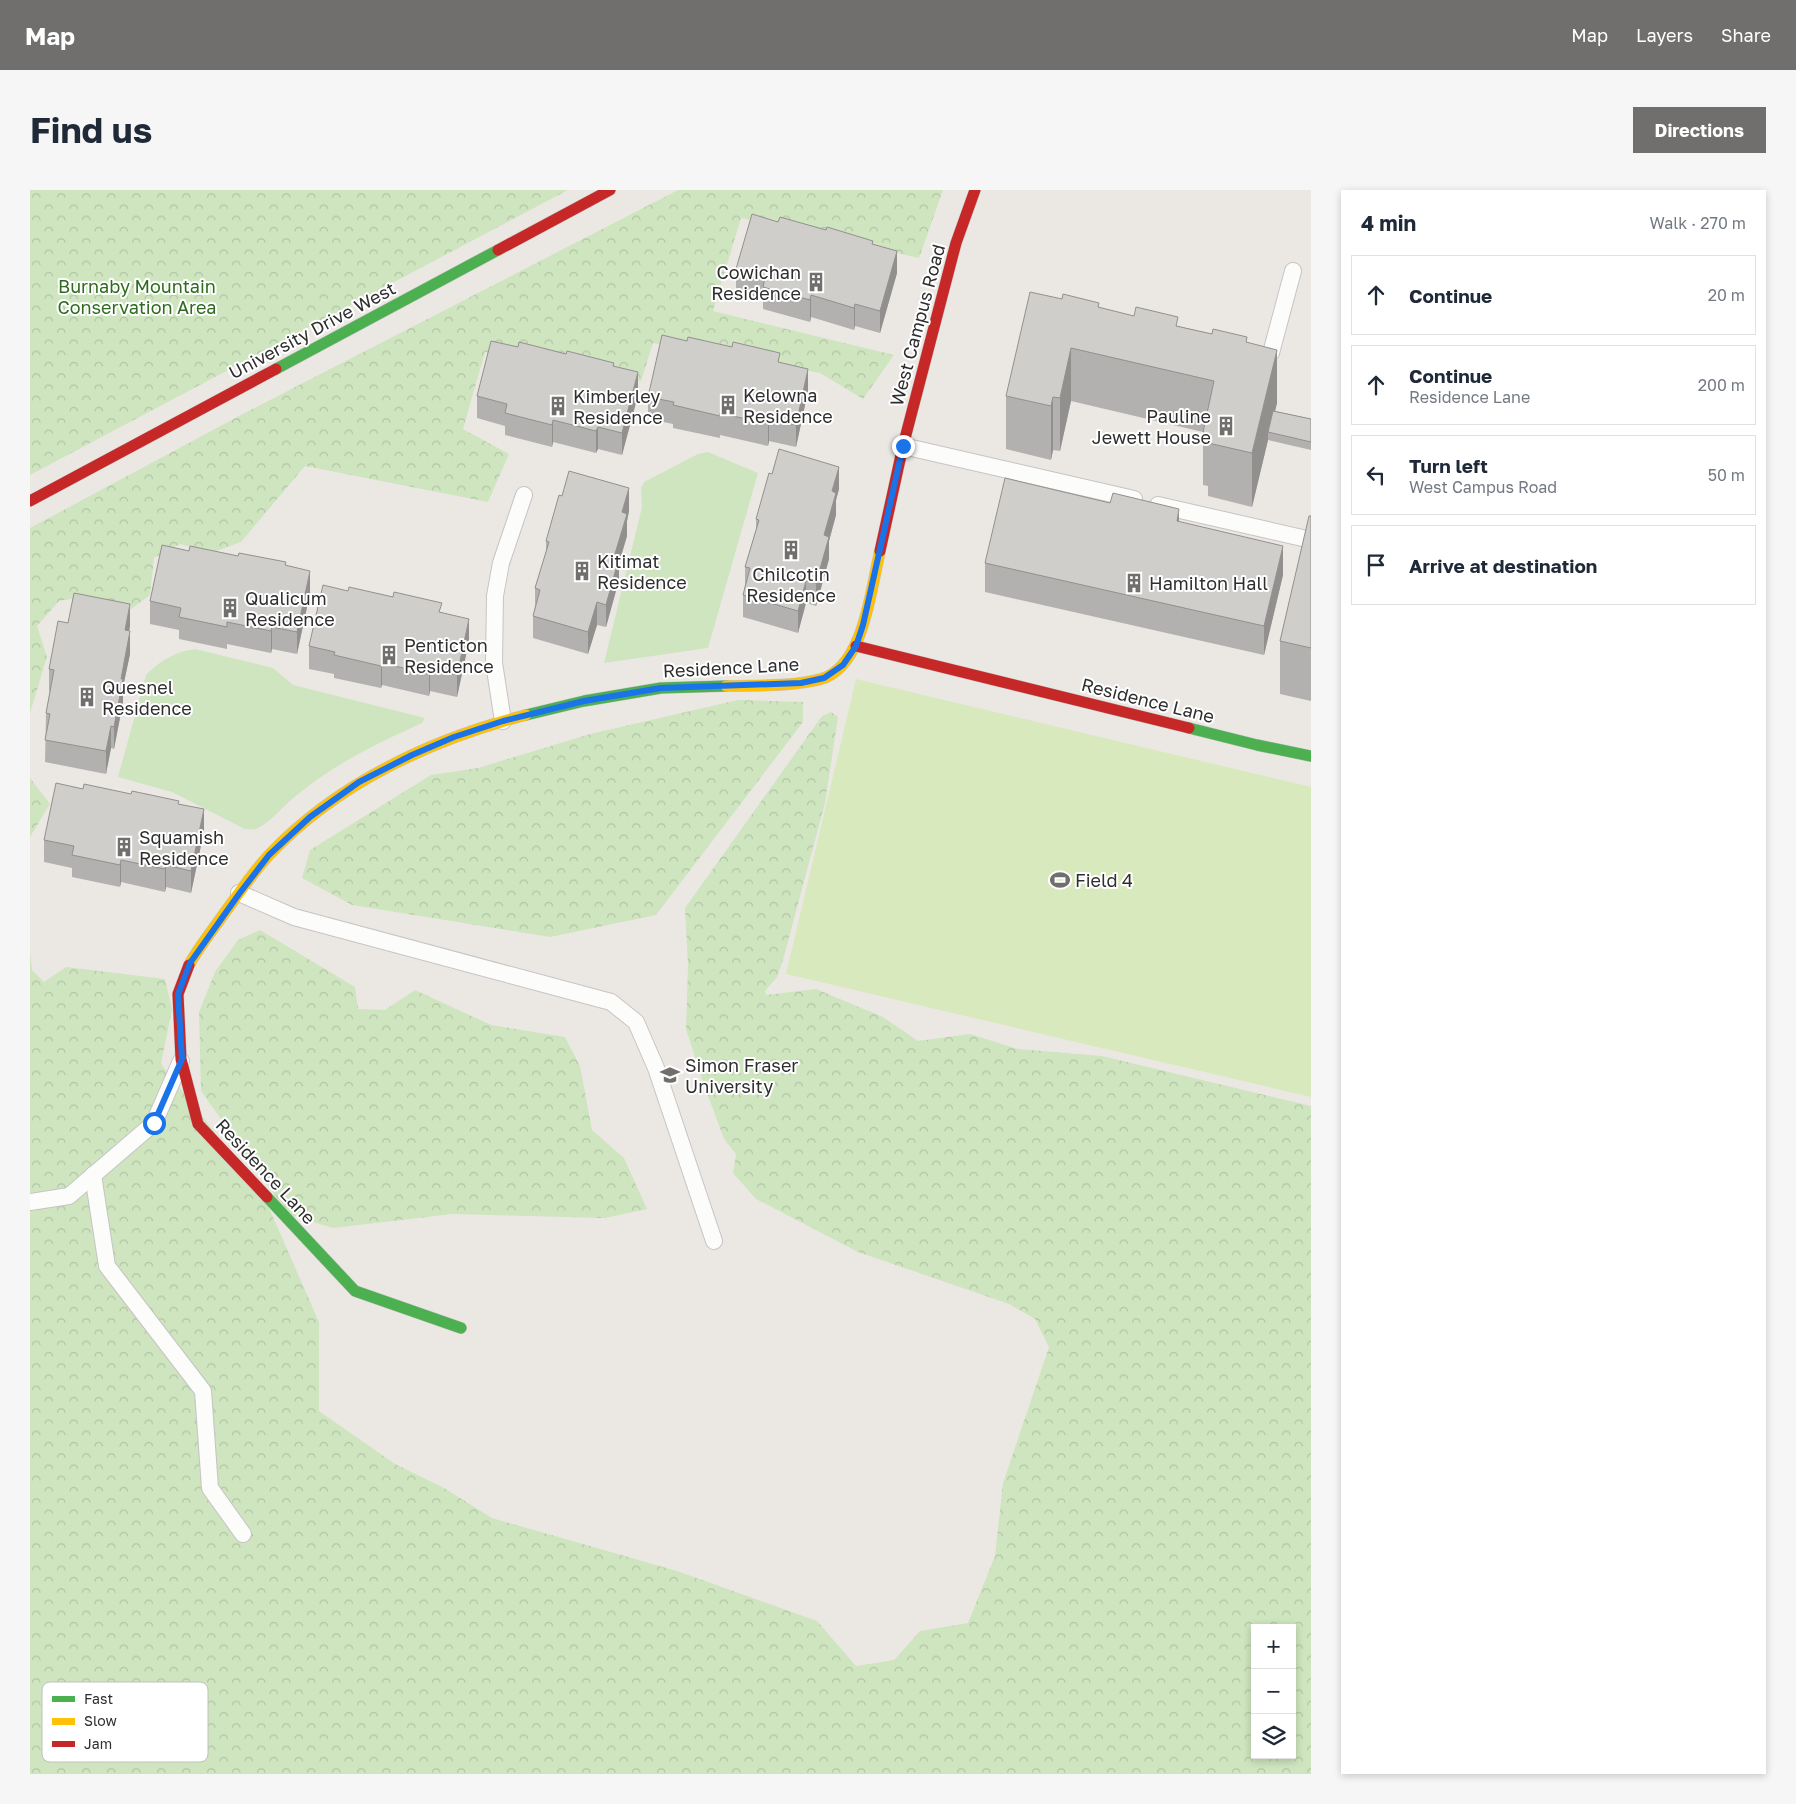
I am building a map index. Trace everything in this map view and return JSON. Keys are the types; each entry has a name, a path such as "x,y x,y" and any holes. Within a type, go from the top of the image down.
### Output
{"street":[{"name":"University Drive West","path":"30,500 610,190"},
{"name":"West Campus Road","path":"856,646 863,625 903,446 956,243 975,190"},
{"name":"Residence Lane","path":"461,1328 354,1291 198,1124 182,1059 178,994 190,963 269,855 310,817 359,782 412,755 446,741 503,721 584,701 661,688 801,683 824,678 843,665 856,646 1256,745 1311,756"}],"lane":[{"path":"1272,353 1293,271"},
{"path":"903,446 1311,540"},
{"path":"503,721 494,663 495,596 501,564 524,495"},
{"path":"239,894 294,917 611,1002 636,1022 656,1068 714,1241"},
{"path":"30,1202 69,1196 154,1123 182,1059"},
{"path":"93,1175 107,1266 203,1391 210,1488 243,1534"}],"green space":[{"name":"Burnaby Mountain Conservation Area","path":"30,190 568,190 30,475"},
{"path":"678,190 943,190 919,258 741,218 713,311 894,355 863,399 820,373 653,343 641,381 485,352 463,429 509,454 488,502 305,466 241,542 211,553 180,544 154,558 150,595 127,612 77,598 59,601 37,626 47,657 30,713 30,528 239,416"},
{"path":"708,452 758,473 708,648 604,663 642,507 641,488 644,482 698,454"},
{"path":"195,649 273,668 293,685 425,718 422,723 337,766 306,788 260,827 245,829 172,792 118,777 146,675 156,665 168,658 181,652"},
{"name":"Field 4","path":"856,679 1311,787 1311,1097 786,974"},
{"path":"738,700 803,702 803,722 656,915 550,937 352,905 302,878 310,850 431,775 478,768 590,734"},
{"path":"831,712 838,717 825,803 783,960 777,977 765,991 766,995 816,989 883,1017 918,1041 970,1034 1018,1049 1102,1056 1311,1106 1311,1774 30,1774 30,952 32,970 44,982 66,967 165,979 172,1009 161,1064 262,1192 319,1322 319,1411 395,1464 444,1488 492,1518 677,1571 817,1621 856,1666 894,1660 920,1631 968,1623 995,1556 1003,1483 1049,1347 1035,1319 1009,1304 858,1252 756,1199 733,1173 736,1154 724,1139 686,1029 688,965 685,908 822,716"},
{"path":"30,778 50,804 30,837"},
{"path":"260,930 355,987 358,1009 385,1010 415,990 491,1025 565,1037 580,1066 592,1130 624,1158 647,1209 605,1218 452,1214 333,1228 289,1215 201,1091 199,1012 215,972 238,940"}],"building":[{"name":"Cowichan Residence","path":"752,214 778,222 780,217 826,230 827,227 873,241 872,244 897,251 880,311 855,304 854,308 811,295 810,300 763,287 765,278 736,269"},
{"path":"1030,292 1062,299 1063,294 1099,303 1098,307 1134,316 1136,307 1178,317 1176,326 1212,334 1213,329 1247,337 1246,342 1277,350 1252,453 1208,443 1210,434 1203,432 1214,381 1071,348 1060,398 1053,397 1051,406 1006,396"},
{"name":"Kelowna Residence","path":"662,335 687,341 688,337 732,347 733,342 780,353 778,362 808,369 796,425 769,419 768,424 720,413 720,416 673,405 674,402 648,397"},
{"name":"Kimberley Residence","path":"491,341 518,347 519,342 566,354 567,351 614,363 613,366 638,372 622,433 598,427 596,431 553,420 552,425 505,413 507,404 477,396"},
{"path":"1273,411 1311,419 1311,442 1268,432"},
{"name":"Chilcotin Residence","path":"779,449 839,467 832,491 836,493 824,535 829,537 816,583 806,581 798,611 743,595 750,568 745,567 759,520 756,519 769,473 772,474"},
{"name":"Kitimat Residence","path":"569,471 629,488 622,512 627,514 614,557 619,558 606,605 597,602 588,632 533,616 540,590 535,588 549,542 546,541 559,495 562,496"},
{"name":"Hamilton Hall","path":"1005,478 1110,503 1113,493 1179,509 1177,521 1283,546 1264,626 985,563"},
{"path":"1309,516 1311,516 1311,648 1280,641"},
{"name":"Qualicum Residence","path":"162,545 189,551 190,546 238,556 239,553 286,562 285,565 310,571 297,632 272,627 271,631 227,622 227,627 179,617 181,608 150,601"},
{"name":"Penticton Residence","path":"323,585 348,591 349,587 393,597 394,592 442,603 439,612 469,619 457,675 430,669 429,674 382,663 381,666 334,655 335,652 309,646"},
{"name":"Quesnel Residence","path":"74,593 130,604 125,630 130,631 121,679 123,679 114,727 111,726 106,751 45,740 50,714 46,713 54,670 49,669 58,621 68,623"},
{"name":"Squamish Residence","path":"56,783 83,789 84,784 131,794 132,791 179,801 178,804 204,809 191,871 166,865 165,869 121,860 120,865 72,855 74,846 44,840"}],"traffic: fast":[{"path":"276,369 498,250"},
{"path":"526,715 584,701 661,688 726,686"},
{"path":"1189,728 1311,756"},
{"path":"267,1197 355,1291 461,1328"}],"traffic: slow":[{"path":"726,686 810,682 836,672 847,659 856,643 863,624 869,605 880,551"},
{"path":"189,965 245,884 263,862 296,829 325,806 355,785 421,751 456,737 526,715"}],"traffic: jam":[{"path":"498,250 610,190"},
{"path":"880,551 903,446 956,243 975,190"},
{"path":"30,501 276,369"},
{"path":"856,646 1189,728"},
{"path":"189,965 178,994 181,1059 198,1124 267,1197"}],"place":[{"name":"Cowichan Residence","path":"816,282"},
{"name":"Kelowna Residence","path":"728,405"},
{"name":"Kimberley Residence","path":"558,406"},
{"name":"Pauline Jewett House","path":"1226,426"},
{"name":"Chilcotin Residence","path":"791,550"},
{"name":"Kitimat Residence","path":"582,571"},
{"name":"Hamilton Hall","path":"1134,583"},
{"name":"Qualicum Residence","path":"230,608"},
{"name":"Penticton Residence","path":"389,655"},
{"name":"Quesnel Residence","path":"87,697"},
{"name":"Squamish Residence","path":"124,847"},
{"name":"Field 4","path":"1060,880"},
{"name":"Simon Fraser University","path":"670,1075"}],"route":[{"path":"154,1123 182,1059 178,994 190,963 269,855 310,817 359,782 412,755 454,737 503,721 584,701 661,688 801,683 824,678 843,665 856,646 863,625 903,446"}]}
